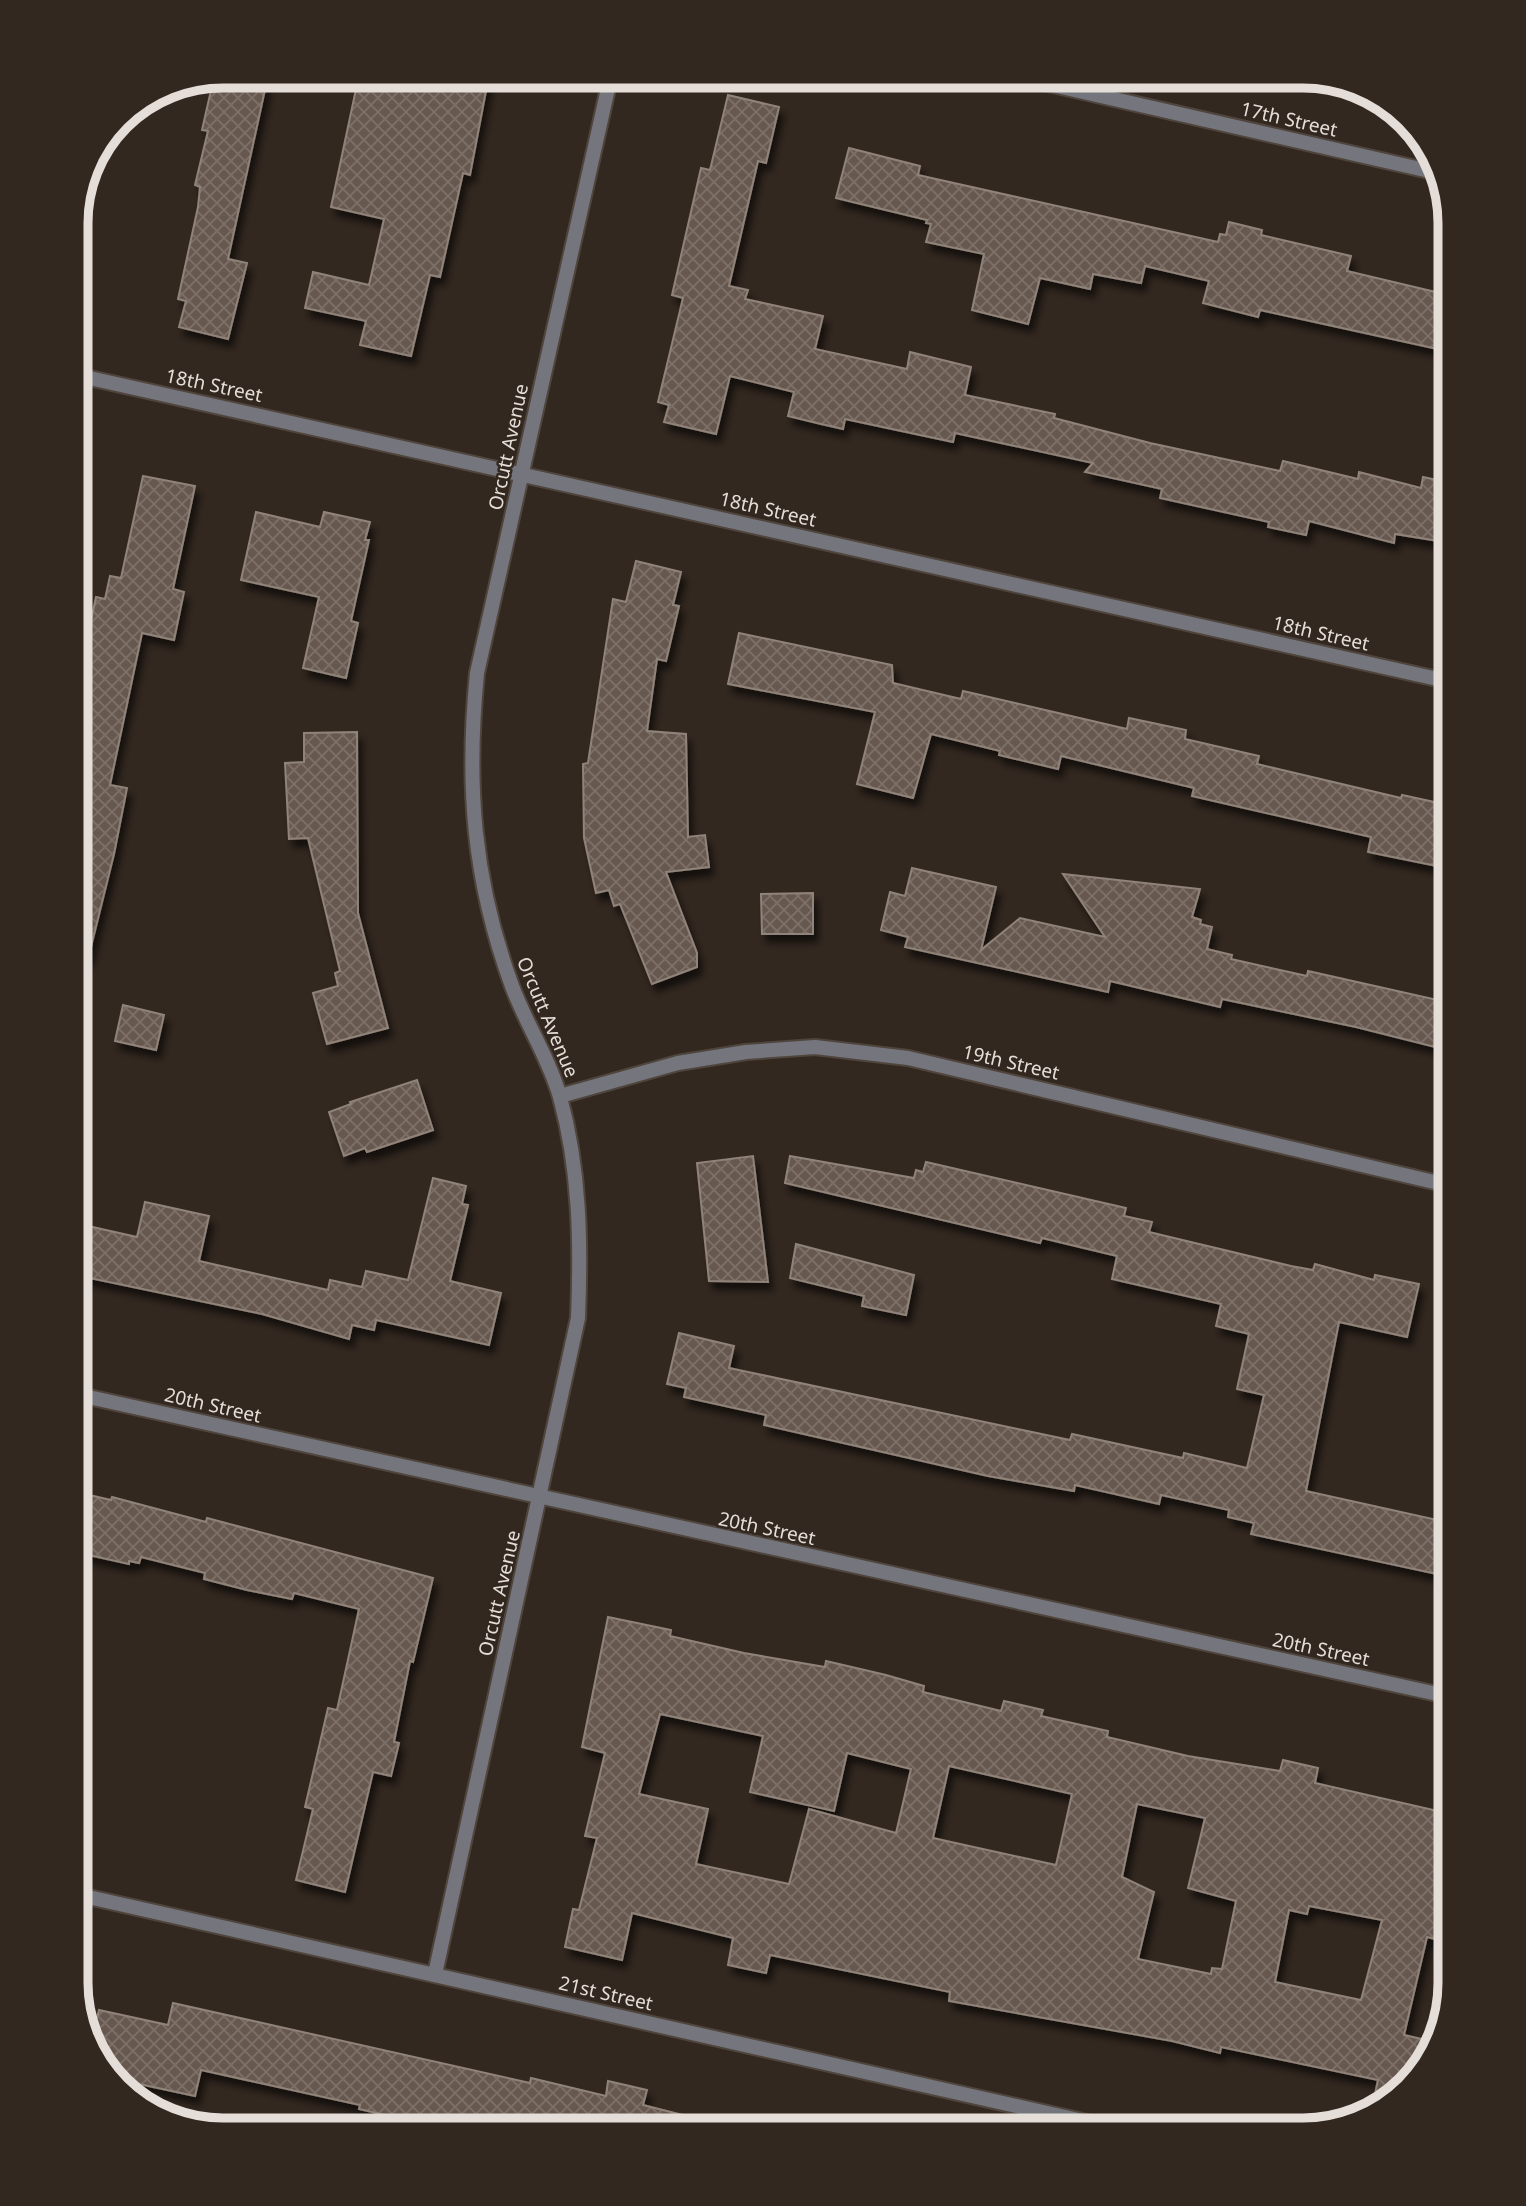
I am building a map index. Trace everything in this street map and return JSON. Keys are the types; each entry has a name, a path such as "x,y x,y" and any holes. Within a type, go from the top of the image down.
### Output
{"street":[{"name":"Orcutt Avenue","path":"435,1974 540,1498 579,1306 581,1244 575,1170 560,1096 513,989 498,945 479,871 471,810 471,734 477,673 608,88"},
{"name":"17th Street","path":"1066,88 1428,171"},
{"name":"18th Street","path":"88,377 1438,679"},
{"name":"19th Street","path":"560,1096 678,1063 746,1052 815,1048 908,1058 1438,1183"},
{"name":"20th Street","path":"88,1397 1438,1694"},
{"name":"21st Street","path":"88,1897 1070,2118"}],"building":[{"path":"265,88 228,259 247,263 228,339 179,327 186,301 178,299 198,207 200,187 195,185 208,131 202,130 211,89"},
{"path":"356,88 487,88 470,175 463,173 440,277 430,275 411,356 360,345 366,321 305,308 313,272 369,285 384,219 331,207"},
{"path":"728,95 779,107 766,163 758,161 729,286 748,290 745,299 823,316 815,349 907,369 910,352 971,367 965,395 1055,414 1054,418 1150,443 1280,471 1283,461 1358,479 1359,472 1421,488 1423,477 1438,480 1438,541 1395,534 1394,543 1309,521 1306,535 1268,527 1269,522 1160,498 1162,489 1085,472 1093,463 955,433 953,442 845,419 843,429 821,424 788,416 794,392 730,376 716,434 664,422 669,405 658,402 683,298 672,295 701,168 710,170"},
{"path":"849,148 920,166 918,175 1218,242 1220,234 1226,235 1229,222 1262,230 1261,235 1351,256 1347,271 1438,293 1438,349 1260,310 1258,317 1203,303 1209,281 1145,266 1141,283 1093,274 1090,289 1040,278 1028,324 972,310 984,254 926,242 931,224 926,223 927,220 836,198"},
{"path":"143,476 195,486 173,589 184,592 174,640 142,633 110,785 127,788 88,959 88,635 96,597 105,599 110,576 121,578"},
{"path":"256,512 320,527 324,512 370,522 365,540 369,540 351,621 358,623 346,678 303,668 319,597 241,580"},
{"path":"636,561 681,572 673,605 679,606 666,661 657,659 647,731 686,734 688,837 705,835 709,867 666,872 697,953 697,967 652,984 620,904 614,906 609,890 596,893 584,838 583,764 588,763 613,599 626,602"},
{"path":"739,633 892,665 893,683 961,699 963,691 1127,729 1129,718 1186,730 1185,739 1259,756 1257,764 1401,798 1402,795 1438,803 1437,866 1368,852 1371,837 1192,796 1194,788 1061,756 1058,769 999,755 1000,751 931,734 913,798 857,784 875,712 728,684"},
{"path":"357,732 358,913 388,1028 327,1044 313,993 338,986 335,973 340,971 308,838 289,839 285,763 304,762 304,733"},
{"path":"912,868 996,887 981,950 1020,918 1105,937 1063,874 1200,889 1192,917 1201,920 1200,924 1212,927 1207,949 1232,955 1231,959 1307,976 1308,971 1438,1000 1438,1048 1356,1027 1222,999 1220,1007 1110,981 1108,992 905,947 908,937 881,930 890,892 905,896"},
{"path":"813,893 813,934 762,934 761,894"},
{"path":"123,1005 164,1015 156,1050 115,1041"},
{"path":"417,1080 433,1130 367,1152 365,1148 344,1156 329,1112 351,1104 350,1102"},
{"path":"753,1156 768,1282 709,1281 697,1163"},
{"path":"790,1156 914,1178 916,1170 923,1172 926,1162 1126,1208 1124,1216 1152,1222 1149,1232 1291,1266 1313,1270 1315,1264 1374,1280 1375,1275 1419,1284 1407,1337 1339,1322 1306,1491 1438,1520 1438,1574 1251,1534 1254,1523 1228,1517 1229,1510 1161,1495 1159,1504 1075,1485 1074,1491 988,1476 764,1425 766,1415 684,1397 686,1388 667,1384 679,1333 734,1346 729,1368 1070,1440 1072,1434 1183,1458 1184,1453 1247,1468 1264,1395 1237,1389 1249,1334 1216,1326 1221,1304 1112,1279 1117,1256 1042,1238 1040,1243 785,1183"},
{"path":"433,1178 466,1186 462,1204 468,1205 450,1281 501,1293 489,1345 376,1320 374,1330 352,1325 349,1339 262,1314 88,1278 88,1226 137,1237 145,1202 209,1216 199,1261 328,1290 330,1280 362,1287 366,1271 408,1280"},
{"path":"796,1244 914,1275 906,1315 862,1306 864,1296 790,1278"},
{"path":"88,1495 111,1500 112,1497 206,1522 207,1518 433,1578 413,1662 410,1661 394,1742 399,1743 391,1776 373,1772 345,1892 296,1880 313,1809 305,1807 328,1708 337,1710 359,1609 294,1593 292,1599 247,1590 204,1579 205,1573 141,1557 139,1563 129,1561 129,1564 88,1555"},
{"path":"608,1617 671,1630 670,1636 744,1653 825,1667 826,1661 886,1675 924,1686 923,1692 1001,1711 1004,1701 1043,1710 1041,1716 1108,1731 1107,1737 1188,1756 1280,1771 1283,1760 1318,1768 1315,1783 1438,1811 1438,1924 1435,1939 1427,1937 1404,2035 1426,2040 1411,2066 1386,2091 1374,2098 1378,2080 1221,2047 1220,2053 1172,2041 949,2001 950,1992 770,1955 766,1973 728,1965 733,1938 632,1913 622,1960 565,1947 573,1909 579,1910 597,1838 585,1836 605,1753 582,1747","holes":["660,1714 763,1736 750,1792 834,1811 847,1753 911,1769 896,1833 809,1809 789,1884 696,1864 708,1809 639,1794","949,1766 1072,1794 1056,1865 933,1838","1137,1804 1205,1818 1188,1888 1236,1901 1222,1969 1212,1968 1211,1974 1138,1959 1154,1892 1122,1877","1309,1906 1382,1920 1361,2000 1275,1982 1289,1910 1307,1914"]},
{"path":"173,2003 530,2083 531,2078 606,2096 608,2081 647,2090 643,2105 695,2118 398,2118 359,2109 360,2105 201,2070 195,2096 131,2082 115,2066 95,2026 99,2010 168,2025"}]}
